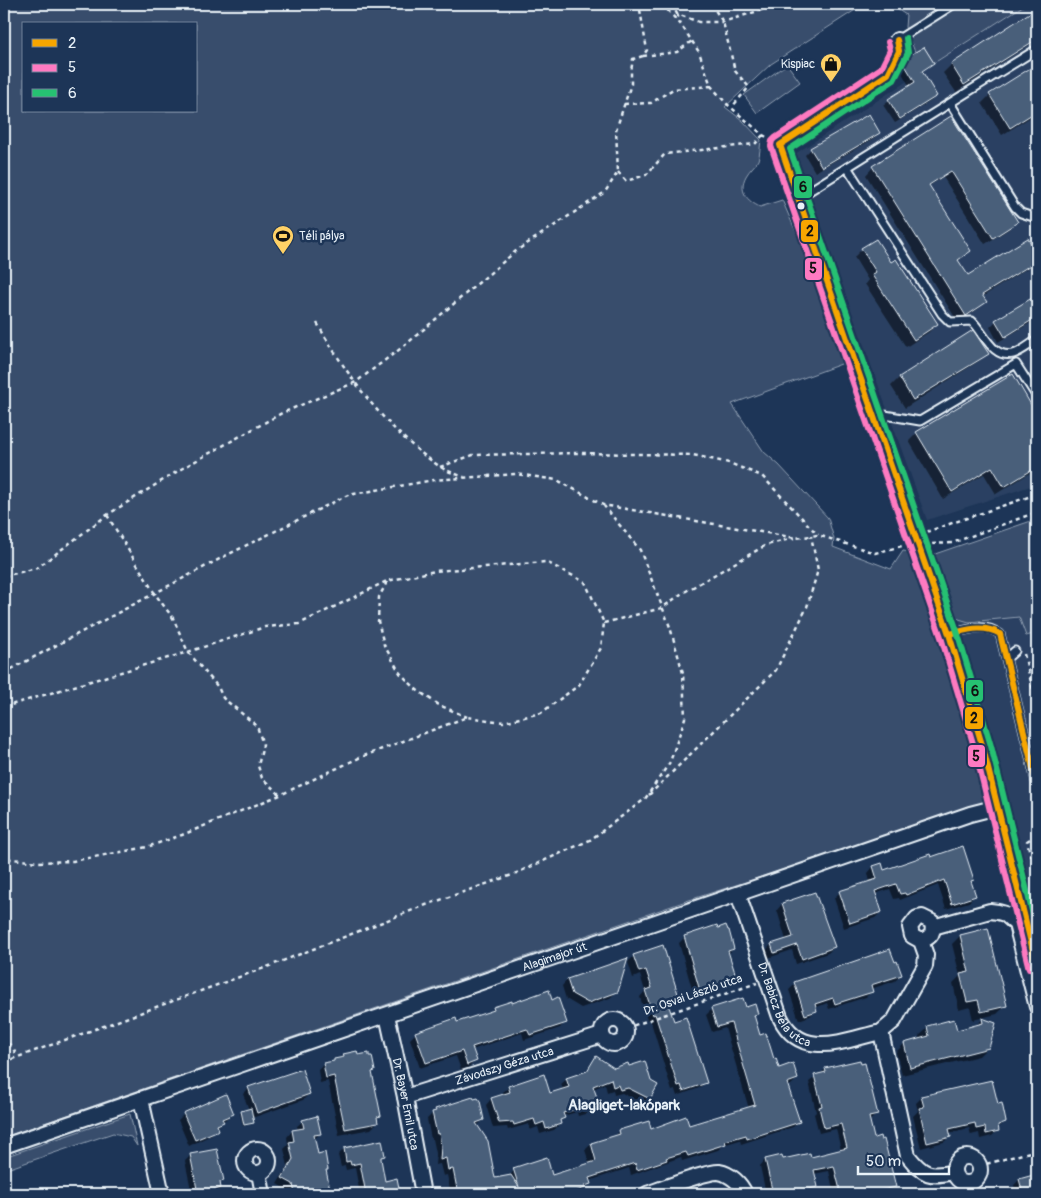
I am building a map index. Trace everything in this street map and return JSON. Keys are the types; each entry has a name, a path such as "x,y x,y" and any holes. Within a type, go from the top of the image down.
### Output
{"street":[{"path":"897,40 899,51 888,74 780,145 872,413 912,542 949,634 983,748 1035,946 1037,967"},
{"name":"Alagimajor út","path":"4,1146 970,814 997,807"},
{"path":"970,814 994,822 1005,836"},
{"name":"Dr. Babicz Béla utca","path":"738,894 786,1029 794,1037 805,1043 816,1045 829,1044 881,1032"},
{"path":"932,927 990,911 1005,914 1016,924 1037,1007"},
{"path":"921,941 930,938 934,932 932,922 922,917 917,918 910,927 912,936 921,941 926,955 925,966 894,1022 881,1032 908,1156 919,1170 936,1176 954,1172 958,1180 962,1182 970,1182 977,1178 979,1166"},
{"name":"Dr. Bayer Emil utca","path":"387,1014 405,1096 423,1194"},
{"name":"Závodszy Géza utca","path":"405,1096 602,1035 610,1043 617,1044 624,1039 626,1028"},
{"path":"141,1099 162,1194"},
{"path":"647,1194 719,1172 739,1182 746,1194"},
{"path":"259,1173 264,1194"}],"lane":[{"path":"897,40 954,4"},
{"path":"798,198 1037,50"},
{"path":"950,103 1015,207 1021,213 1033,217 1037,214"},
{"path":"847,167 942,314 950,322 972,321 993,348 1000,353 1013,354 1037,340"},
{"path":"872,413 920,421 1016,364 1037,397"},
{"path":"949,634 982,627 989,628 1000,634 1037,785"},
{"path":"1007,658 1015,650"},
{"path":"1028,779 1037,785"}],"path":[{"path":"639,4 647,50 643,56"},
{"path":"662,4 682,26 699,52 711,86 731,107 763,135 780,145"},
{"path":"672,4 682,26"},
{"path":"711,4 723,22 735,71 749,88 731,107"},
{"path":"677,14 699,22 723,22 780,4"},
{"path":"4,576 37,568 107,515 181,469 282,413 356,382 404,346 516,251 605,192 618,172 616,130 631,84 631,71 634,59 676,52 692,41"},
{"path":"624,104 651,103 673,89 711,86"},
{"path":"618,172 626,181 646,175 665,154 755,144 763,135"},
{"path":"317,323 334,353 372,406 411,444 440,467 465,478"},
{"path":"440,467 473,455 693,455 729,463 762,476 818,535"},
{"path":"4,673 228,554 348,495 434,480 516,474 557,480 603,505 796,538"},
{"path":"604,623 662,608 681,594 766,545 818,535 875,553 912,542 1037,494"},
{"path":"603,505 640,550 670,627 683,673 685,718 670,762 645,799"},
{"path":"912,542 952,543 1037,512"},
{"path":"107,515 155,594 173,618 188,652 218,688 223,698 257,726 263,745 258,766 262,778 280,795"},
{"path":"4,1062 267,967 426,905 512,875 590,840 645,799 776,670 807,607 818,570 811,536"},
{"path":"4,707 188,652 264,627 299,624 387,581 435,571 546,562 585,582 604,623 601,648 579,684 540,713 503,722 468,717 439,705 417,690 400,673 384,645 378,621 379,597 387,581"},
{"path":"1015,650 1020,649 1024,654 1037,706"},
{"path":"4,858 37,862 73,860 147,847 182,835 280,795 361,757 468,717"},
{"path":"1037,836 1027,841 1037,880"},
{"name":"Dr. Osvai László utca","path":"626,1028 767,979"},
{"path":"4,1037 18,1057"},
{"path":"979,1166 1037,1150"}],"shaded area":[{"path":"4,4 868,4 860,7 771,64 725,107 742,120 761,140 758,160 744,181 743,191 745,195 751,202 760,207 782,200 852,360 732,404 764,452 779,465 828,518 834,539 833,547 891,569 903,551 918,553 988,804 686,901 4,1137"},
{"path":"889,4 1026,4 934,63 924,47 915,52 905,27 906,15"},
{"path":"1026,4 1037,4 1037,484 927,520 795,154"},
{"path":"787,64 800,82 757,113 744,95"},
{"path":"1037,519 1037,929 959,619 951,612 935,554"},
{"path":"1037,519 1037,633 1026,636 1019,617 969,622 959,619 951,612 935,554"},
{"path":"130,1114 137,1146 131,1137 113,1133 4,1170 4,1157"}],"building":[{"path":"1037,8 1037,39 964,85 951,64"},
{"path":"924,47 934,63 922,71 937,96 900,119 888,99 915,82 903,62 905,58"},
{"path":"1037,64 1037,111 1010,128 989,94"},
{"path":"869,114 880,133 822,167 810,148"},
{"path":"951,116 1018,222 993,238 951,171 929,185 971,251 958,260 968,275 1028,238 1037,254 1037,261 982,295 987,302 966,316 872,166"},
{"path":"876,239 891,262 896,259 938,324 914,340 872,275 876,272 861,248"},
{"path":"1037,295 1037,317 1005,337 995,320"},
{"path":"973,330 989,354 913,400 899,377"},
{"path":"1013,374 1037,415 1037,467 1004,487 992,467 952,492 916,432"},
{"path":"963,846 974,880 971,881 976,896 952,904 944,880 906,895 905,893 900,894 896,884 875,891 882,912 850,923 839,891 877,879 873,866 882,863 884,870 930,854 931,857"},
{"path":"815,892 835,947 802,959 797,945 774,953 771,944 793,937 782,903"},
{"path":"717,925 718,928 726,925 729,930 734,949 728,951 737,979 700,991 684,936"},
{"path":"988,928 1007,1006 981,1012 978,1000 967,1002 960,974 969,972 960,935"},
{"path":"663,945 679,997 667,1001 674,1021 686,1017 707,1083 683,1091 681,1085 678,1086 655,1014 653,1015 645,990 652,988 646,970 639,972 633,955"},
{"path":"890,949 902,975 871,985 873,992 835,1004 833,998 815,1004 817,1011 805,1015 794,982"},
{"path":"628,958 618,992 588,1003 572,994 567,979"},
{"path":"549,990 552,1000 558,997 567,1023 530,1035 527,1029 472,1047 477,1061 467,1065 462,1051 426,1063 415,1032 456,1018 457,1022 494,1010 493,1007 512,1001 512,1003"},
{"path":"743,998 746,1007 755,1004 758,1014 754,1015 760,1035 766,1033 774,1059 776,1058 779,1068 793,1063 798,1079 787,1083 800,1122 747,1139 746,1135 725,1141 726,1144 688,1156 686,1152 637,1170 635,1163 589,1178 591,1184 577,1191 577,1194 522,1194 521,1191 505,1194 458,1194 453,1169 448,1170 446,1158 440,1160 441,1146 439,1133 437,1134 432,1112 436,1111 435,1109 473,1097 474,1099 478,1098 480,1101 484,1120 476,1123 488,1141 495,1178 511,1175 519,1187 513,1168 547,1157 552,1175 596,1161 591,1143 620,1134 619,1130 649,1121 651,1129 686,1116 689,1125 755,1105 731,1023 717,1027 711,1008"},
{"path":"982,1018 996,1023 989,1048 910,1068 904,1043 929,1036 927,1026 954,1019 957,1030 983,1023"},
{"path":"357,1051 358,1055 369,1053 369,1056 372,1056 375,1071 372,1072 381,1116 377,1117 378,1123 345,1129 334,1076 326,1078 323,1063 344,1057 343,1054"},
{"path":"596,1056 614,1068 628,1063 629,1066 645,1061 651,1081 658,1085 650,1099 628,1088 620,1090 618,1085 613,1087 611,1079 593,1086 600,1106 584,1111 583,1107 563,1113 565,1118 560,1120 561,1124 546,1129 544,1122 536,1125 534,1119 514,1125 513,1122 499,1123 491,1098 510,1092 508,1086 544,1074 550,1093 569,1087 566,1078 587,1071"},
{"path":"860,1060 861,1064 865,1063 878,1115 869,1117 874,1138 880,1136 881,1140 884,1139 896,1187 865,1194 841,1194 834,1166 814,1170 818,1187 787,1194 773,1194 765,1159 782,1155 783,1159 810,1153 811,1157 847,1148 841,1124 824,1128 819,1107 822,1106 814,1075 826,1072 825,1068"},
{"path":"302,1069 310,1094 257,1113 248,1087"},
{"path":"992,1080 998,1104 1002,1103 1006,1122 998,1125 999,1131 986,1134 985,1127 976,1129 975,1123 949,1129 951,1137 927,1143 919,1108 924,1107 921,1096"},
{"path":"226,1094 234,1114 222,1119 224,1122 217,1125 219,1130 195,1140 183,1113"},
{"path":"251,1108 254,1123 244,1125 241,1111"},
{"path":"317,1116 321,1134 314,1135 318,1154 325,1152 328,1170 326,1170 331,1194 295,1194 293,1184 282,1178 293,1159 289,1142 294,1141 292,1130 304,1128 302,1120"},
{"path":"382,1140 385,1156 381,1157 381,1159 385,1181 397,1178 400,1193 366,1194 360,1163 351,1165 350,1161 346,1162 344,1148"},
{"path":"217,1149 224,1181 220,1182 221,1188 215,1190 216,1194 198,1194 190,1154"},
{"path":"1037,1174 1037,1194 1023,1194 1019,1179"}],"transit line":[{"name":"6","path":"906,38 908,53 894,80 790,149 957,631 991,746 1037,931"},
{"name":"2","path":"897,40 899,51 888,74 780,145 949,634 983,748 1037,967"},
{"name":"5","path":"888,42 890,50 881,68 775,138 771,146 941,637 975,750 1029,969"},
{"name":"2","path":"949,634 981,629 987,629 1000,634 1037,785"}],"place":[{"name":"Kispiac","path":"831,83"},
{"name":"Téli pálya","path":"283,255"}],"district":[{"name":"Alagliget-lakópark","path":"624,1105"}]}
